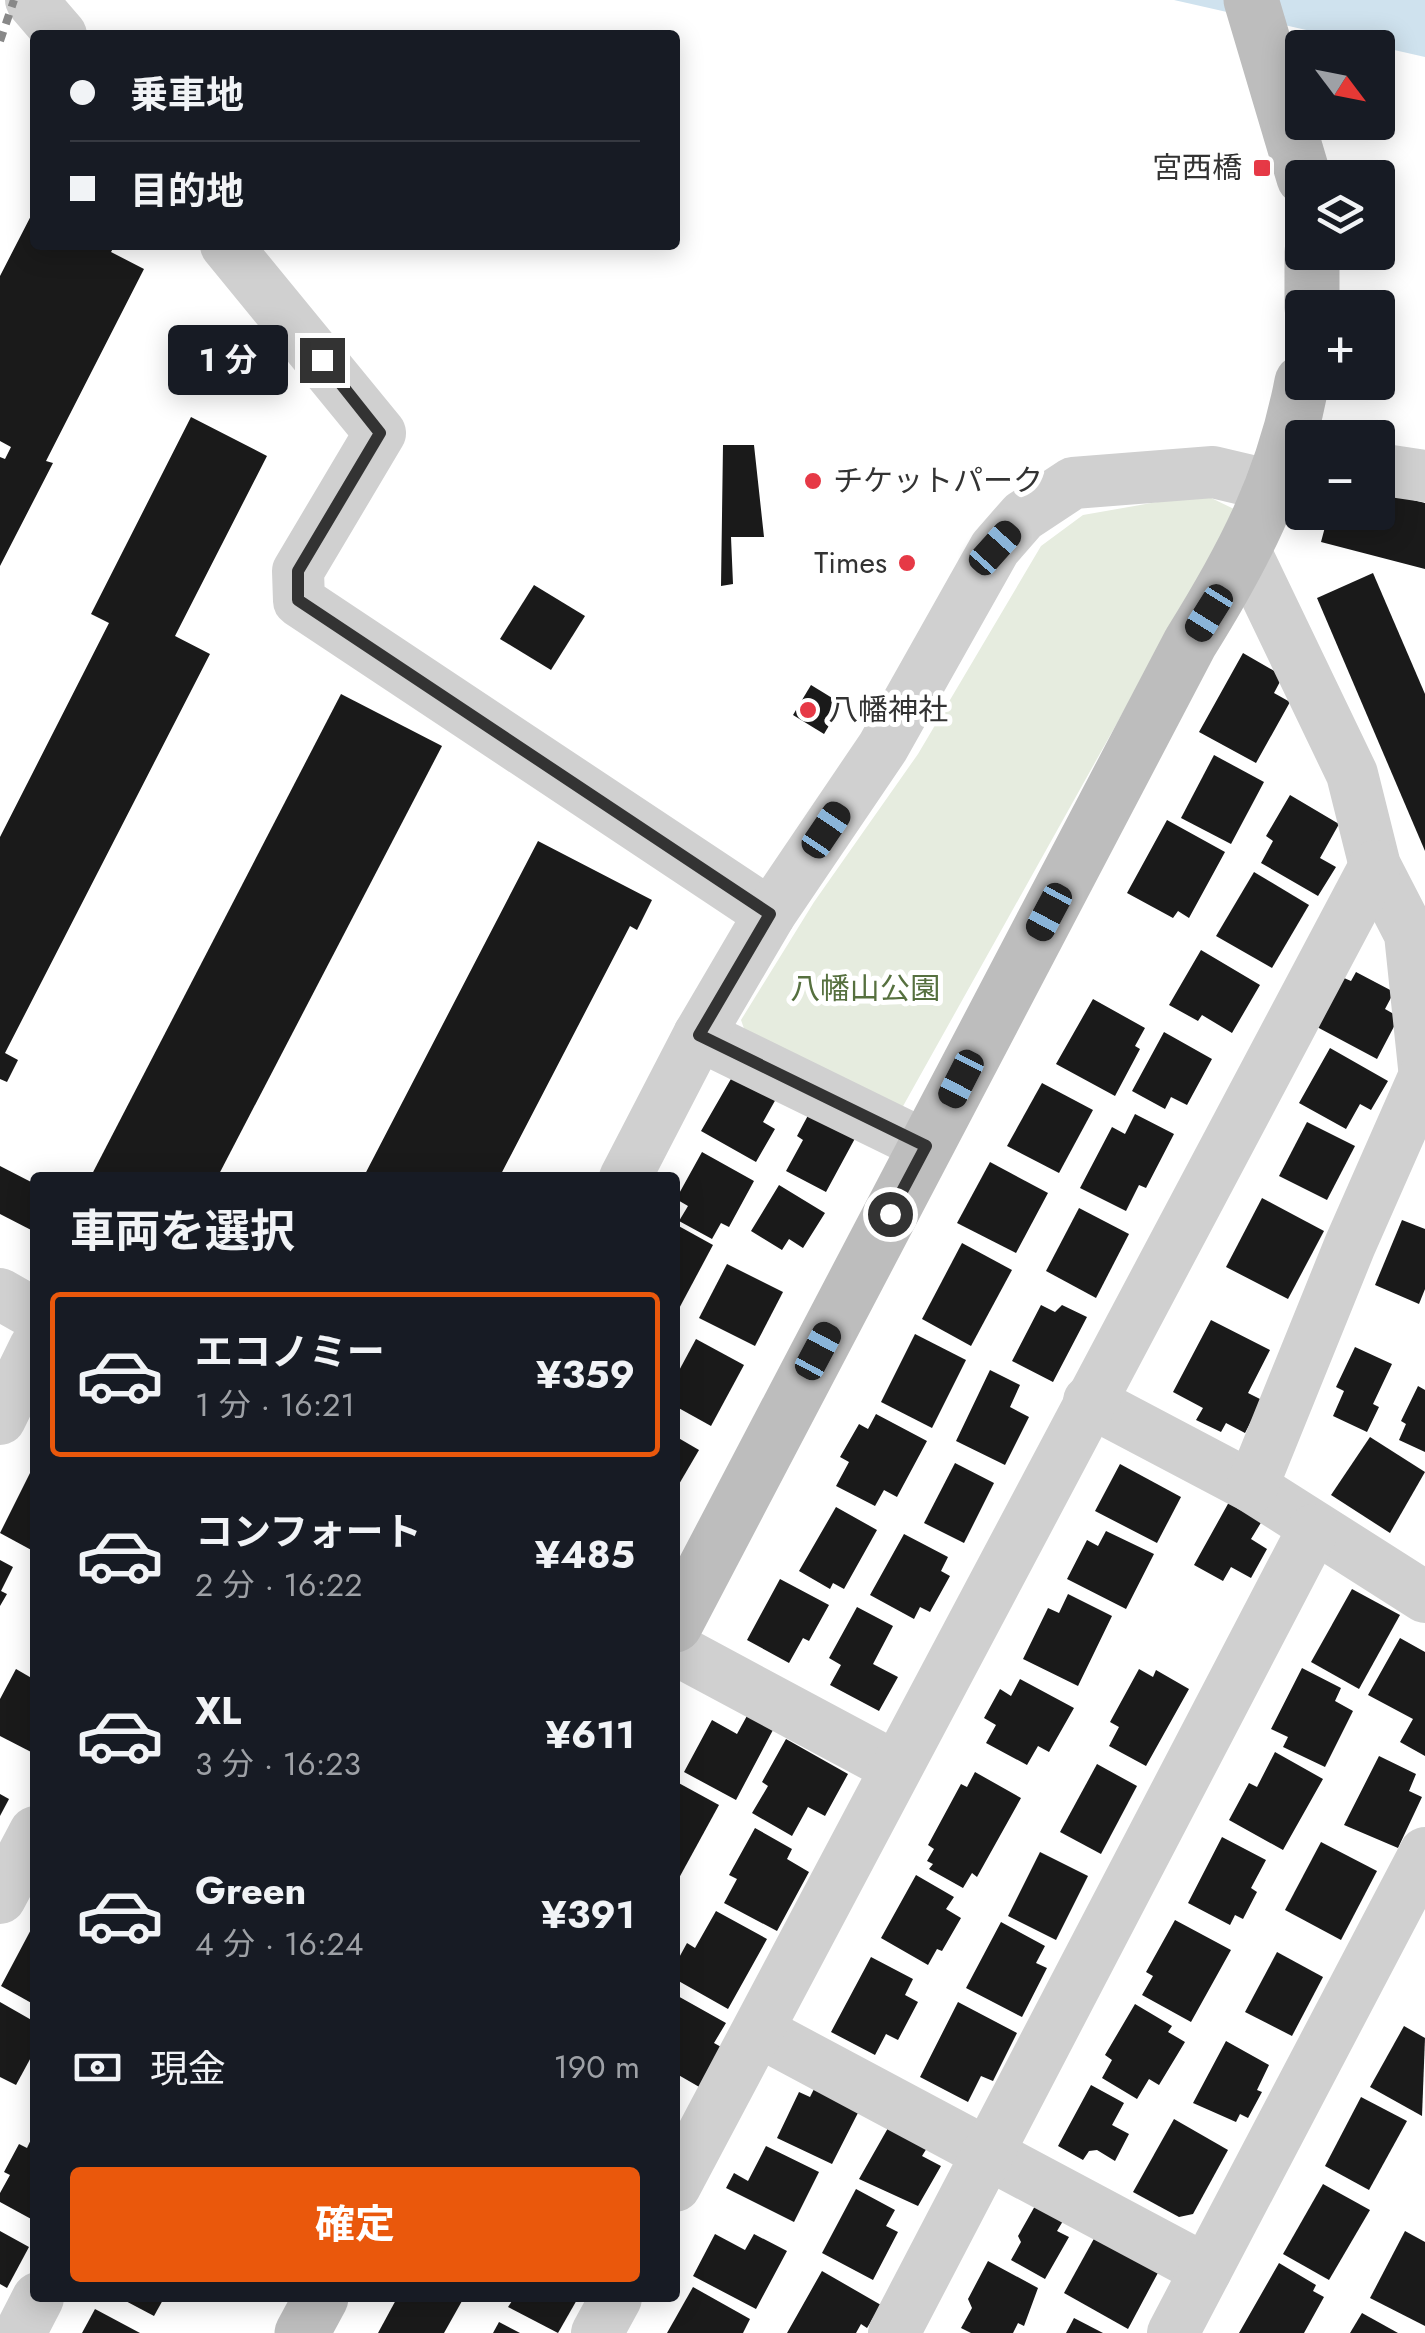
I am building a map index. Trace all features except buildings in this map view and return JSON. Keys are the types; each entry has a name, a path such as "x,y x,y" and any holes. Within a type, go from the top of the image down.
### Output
{"street":[{"path":"31,0 57,30"},
{"path":"1257,18 1299,160"},
{"path":"230,250 380,433 298,571 298,600 770,914"},
{"path":"628,1172 699,1035 770,914 883,747 995,548 1023,516 1073,483 1213,472 1285,445"},
{"path":"680,1614 1190,643 1246,553 1285,458"},
{"path":"1395,472 1425,476"},
{"path":"1246,553 1352,774 1375,866 1410,934 1425,1077 1350,1245 1252,1487"},
{"path":"680,2177 1375,866"},
{"path":"699,1035 926,1146"},
{"path":"0,1294 30,1311"},
{"path":"0,1419 30,1357"},
{"path":"1089,1400 1252,1487 1314,1530 1425,1596"},
{"path":"894,2333 1314,1530"},
{"path":"680,1652 895,1767"},
{"path":"0,1898 30,1841"},
{"path":"1173,2333 1425,1853"},
{"path":"758,2031 1206,2270"},
{"path":"20,2333 36,2302"},
{"path":"302,2333 319,2302"},
{"path":"598,2333 614,2302"}],"green space":[{"name":"八幡山公園","path":"1203,494 1236,510 902,1108 748,1040 741,1020 814,902 918,754 1041,546 1083,515"}],"water":[{"path":"1174,0 1425,0 1425,57 1395,50 1395,30 1306,30"}],"railway":[{"path":"0,41 14,0"}],"place":[{"name":"宮西橋","path":"1262,168"},
{"name":"チケットパーク","path":"813,481"},
{"name":"Times","path":"907,563"},
{"name":"八幡神社","path":"808,710"}],"route":[{"path":"322,360 380,433 298,571 298,600 770,914 699,1035 926,1146 890,1214"}]}
